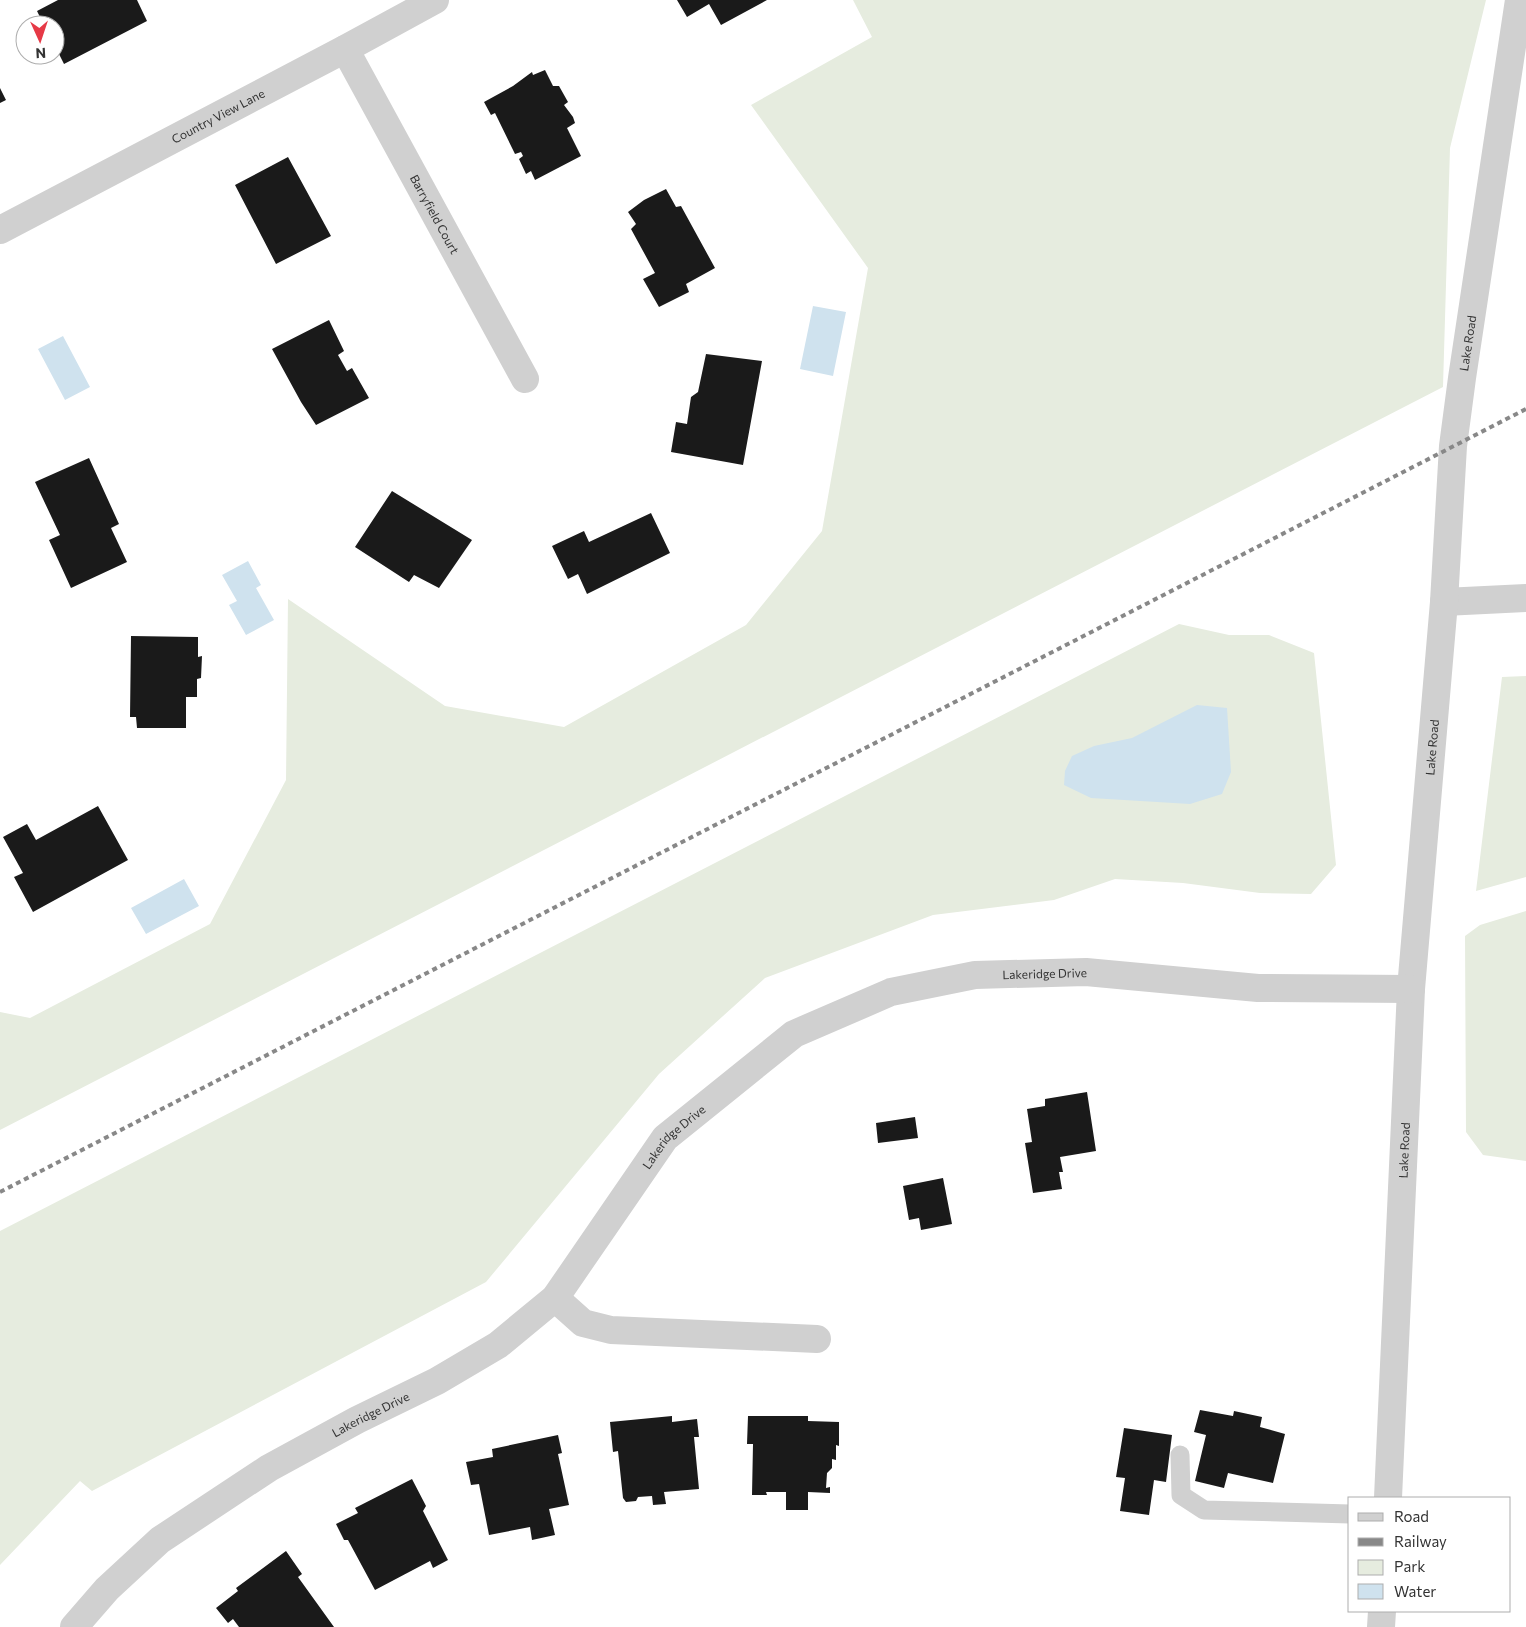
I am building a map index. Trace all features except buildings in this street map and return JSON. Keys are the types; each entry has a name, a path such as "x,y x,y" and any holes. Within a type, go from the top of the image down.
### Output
{"street":[{"name":"Country View Lane","path":"0,230 346,49 435,0"},
{"name":"Lake Road","path":"1388,1497 1411,989 1444,602 1453,446 1518,0"},
{"name":"Barryfield Court","path":"346,49 525,379"},
{"path":"1444,602 1526,598"},
{"name":"Lakeridge Drive","path":"74,1627 107,1589 160,1540 269,1468 357,1420 438,1381 498,1345 555,1298 665,1138 794,1034 891,992 975,975 1086,972 1258,988 1411,989"},
{"path":"555,1298 583,1323 611,1330 818,1339"},
{"path":"1381,1627 1382,1612"}],"lane":[{"path":"1180,1455 1181,1496 1204,1510 1348,1514"}],"green space":[{"path":"853,0 1486,0 1450,148 1443,387 0,1130 0,1012 30,1018 210,924 286,780 288,599 445,706 564,727 746,625 822,531 868,268 751,105 872,37"},
{"path":"1179,624 1229,635 1269,635 1314,653 1336,865 1311,894 1260,893 1183,883 1115,879 1054,900 933,915 765,978 659,1074 486,1282 92,1491 80,1481 0,1565 0,1231"},
{"path":"1526,676 1526,877 1476,891 1502,677"},
{"path":"1526,911 1526,1161 1483,1155 1466,1132 1465,936 1480,925"}],"water":[{"path":"813,306 846,312 833,376 800,369"},
{"path":"63,336 90,387 65,400 38,349"},
{"path":"248,561 261,585 256,588 274,620 246,635 229,605 237,601 222,575"},
{"path":"1197,705 1227,708 1231,772 1222,794 1190,804 1091,798 1064,785 1065,771 1072,756 1094,746 1132,738"},
{"path":"184,879 199,906 146,934 131,908"}],"railway":[{"path":"0,1192 1526,409"}]}
